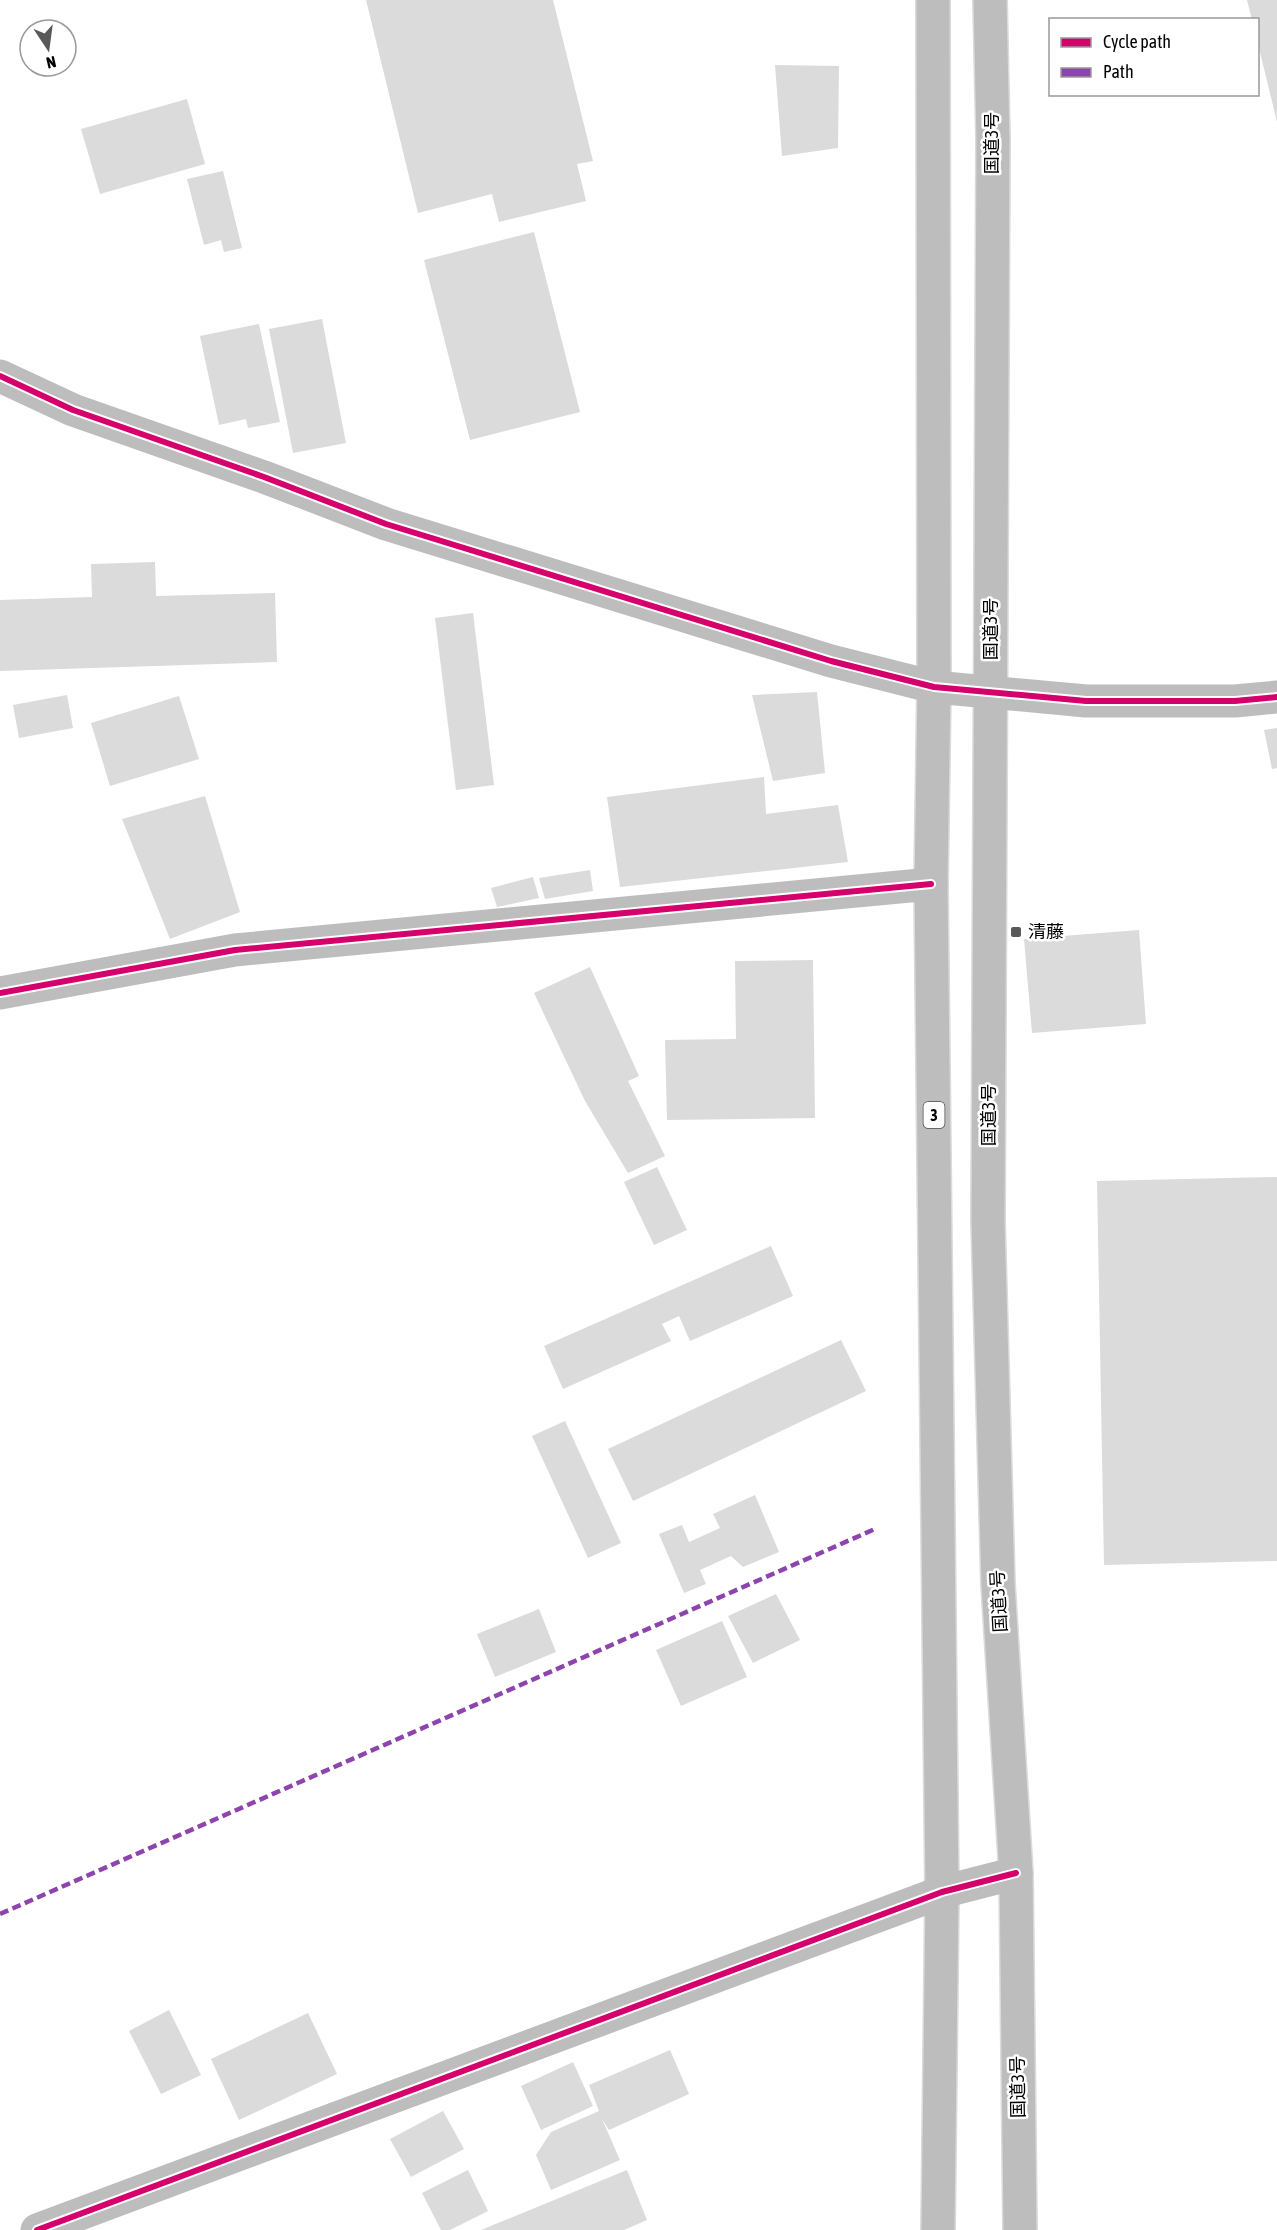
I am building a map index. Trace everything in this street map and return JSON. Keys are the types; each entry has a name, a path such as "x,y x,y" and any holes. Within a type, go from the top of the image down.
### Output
{"main road":[{"name":"3","path":"933,0 934,687 931,884 942,1892 938,2230"},
{"name":"国道3号","path":"990,0 991,693 988,1221 998,1584 1016,1873 1020,2229"},
{"path":"0,376 73,410 264,477 386,525 831,661 934,687 1086,701 1235,701 1277,697"},
{"path":"0,993 235,950 931,884"},
{"path":"37,2230 942,1892 1016,1873"}],"building":[{"path":"366,0 553,0 593,161 577,164 586,201 499,222 492,194 418,213"},
{"path":"1247,0 1277,0 1277,122 1259,48 1259,18 1252,18"},
{"path":"775,65 839,66 838,148 782,156"},
{"path":"187,99 205,164 100,194 81,129"},
{"path":"223,171 242,248 224,252 221,240 204,245 187,179"},
{"path":"534,232 580,412 470,440 424,260"},
{"path":"322,319 346,443 293,453 269,329"},
{"path":"259,324 280,422 248,428 246,419 219,425 200,336"},
{"path":"155,562 156,596 275,593 277,662 0,671 0,600 92,597 91,564"},
{"path":"473,613 494,785 456,790 435,618"},
{"path":"817,692 825,773 773,781 752,695"},
{"path":"67,695 73,728 19,738 13,705"},
{"path":"179,696 199,759 110,786 91,723"},
{"path":"1277,728 1277,768 1272,769 1264,730"},
{"path":"764,777 766,814 838,805 848,862 620,887 607,797"},
{"path":"205,796 240,912 170,939 122,819"},
{"path":"590,870 593,891 545,899 539,878"},
{"path":"533,877 539,898 497,907 491,888"},
{"path":"1139,930 1146,1024 1032,1033 1024,939"},
{"path":"813,960 815,1118 667,1120 665,1040 736,1039 735,961"},
{"path":"590,967 639,1076 628,1081 665,1156 628,1173 585,1101 534,993"},
{"path":"657,1167 687,1230 654,1245 624,1182"},
{"path":"1277,1177 1277,1561 1104,1565 1097,1181"},
{"path":"771,1246 793,1296 690,1341 679,1316 662,1324 671,1341 563,1389 544,1346"},
{"path":"841,1340 866,1391 633,1501 608,1449"},
{"path":"565,1421 621,1543 588,1558 532,1436"},
{"path":"755,1495 779,1552 743,1567 731,1556 700,1570 706,1584 684,1593 659,1534 682,1525 689,1542 720,1528 713,1514"},
{"path":"776,1594 800,1640 753,1663 728,1616"},
{"path":"539,1609 556,1652 495,1677 477,1634"},
{"path":"722,1621 747,1677 681,1706 656,1650"},
{"path":"169,2010 201,2075 161,2094 129,2031"},
{"path":"308,2013 337,2074 239,2120 211,2059"},
{"path":"670,2050 689,2094 609,2130 602,2119 620,2160 551,2190 536,2155 551,2132 599,2111 589,2085"},
{"path":"573,2062 593,2106 541,2130 521,2086"},
{"path":"443,2111 464,2149 411,2177 390,2139"},
{"path":"468,2170 488,2211 450,2230 441,2230 422,2193"},
{"path":"627,2170 647,2220 624,2230 481,2230"}],"marked path":[{"path":"0,1914 875,1529"}],"cycle path":[{"path":"0,376 73,410 264,477 386,524 831,661 934,687 1086,701 1235,701 1277,697"},
{"path":"0,993 235,950 931,884"},
{"path":"37,2230 942,1892 1016,1873"}],"place":[{"name":"清藤","path":"1016,932"}]}
